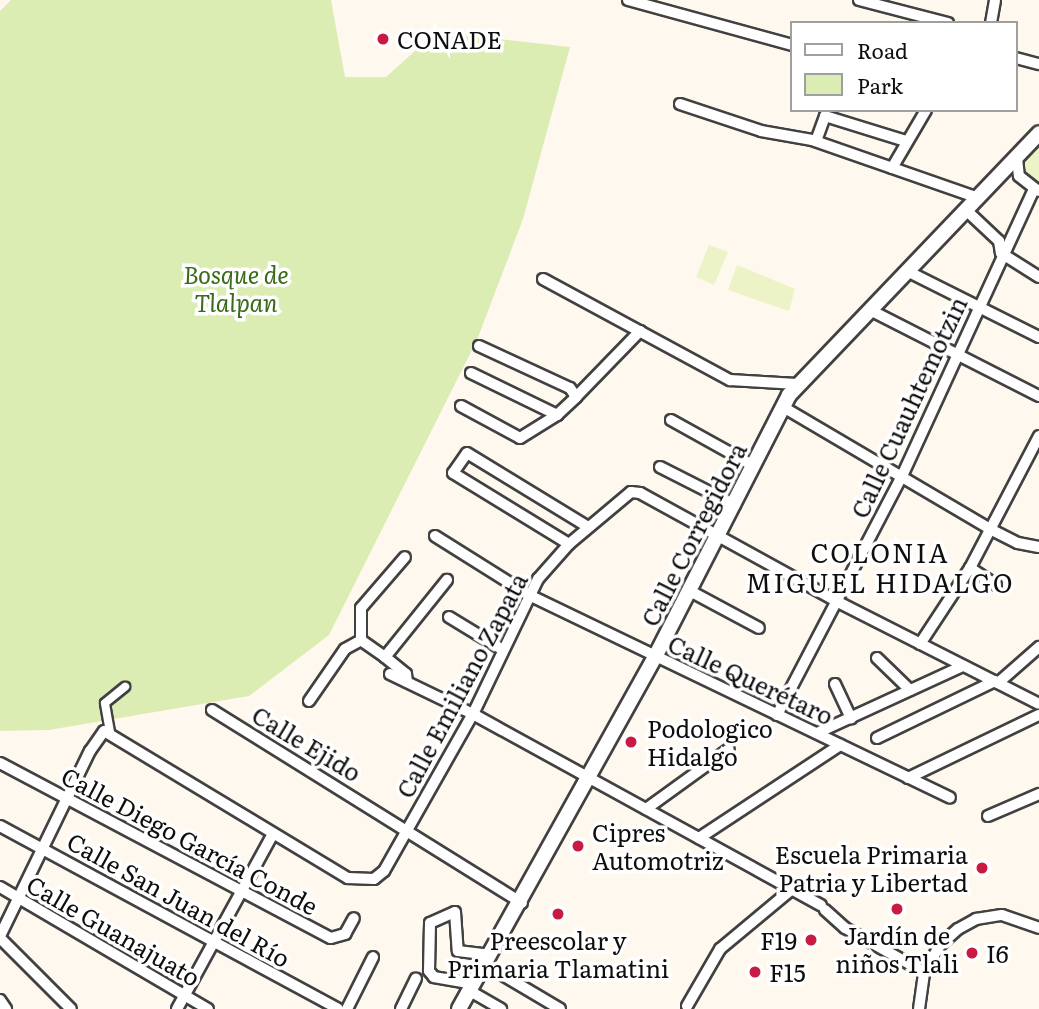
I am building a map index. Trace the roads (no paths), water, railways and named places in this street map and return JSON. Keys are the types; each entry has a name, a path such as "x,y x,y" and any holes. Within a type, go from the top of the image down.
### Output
{"street":[{"path":"628,0 790,44"},
{"path":"859,0 911,18 933,21"},
{"path":"991,21 995,0"},
{"path":"1018,59 1039,64"},
{"path":"680,104 761,131 816,141 979,198"},
{"path":"892,168 925,112"},
{"path":"816,141 825,116 906,141"},
{"name":"Calle Corregidora","path":"459,1009 522,903 590,778 797,384 911,273 1039,133"},
{"path":"1017,158 1019,176 1036,190"},
{"name":"Calle Cuauhtemotzin","path":"777,715 838,602 901,476 1001,253 1036,190"},
{"path":"967,211 999,241 1001,253 1039,277"},
{"path":"911,273 1039,337"},
{"path":"544,279 730,380 797,384"},
{"path":"872,311 1039,396"},
{"path":"461,406 520,438 557,415 640,331"},
{"path":"479,345 570,388 576,397"},
{"path":"471,373 557,415"},
{"path":"783,407 990,529 1018,543 1039,547"},
{"path":"671,420 754,466"},
{"path":"920,644 970,568 1039,436"},
{"path":"569,544 453,473 467,453 588,527"},
{"path":"660,467 735,505"},
{"name":"Calle Emiliano Zapata","path":"273,834 348,878 363,881 384,871 473,714 529,596 569,544 627,494 640,493 718,537"},
{"name":"Calle Querétaro","path":"435,536 529,596 950,798"},
{"path":"718,537 838,602 1039,704"},
{"path":"361,640 361,608 405,557"},
{"path":"970,568 996,585"},
{"path":"385,657 447,580"},
{"path":"690,591 759,628"},
{"path":"449,617 503,650"},
{"path":"361,640 407,674 407,682"},
{"path":"309,701 345,649 361,640"},
{"path":"877,738 997,682 1039,647"},
{"path":"877,658 910,690"},
{"path":"817,733 963,666"},
{"path":"390,674 473,714 792,889 823,908 845,928 924,972"},
{"path":"835,684 851,718"},
{"path":"110,732 105,703 125,687"},
{"name":"Calle Ejido","path":"212,710 522,903"},
{"path":"908,778 1039,715"},
{"path":"71,1009 0,937 100,734 110,732 273,834 177,1009"},
{"path":"699,838 840,745"},
{"path":"646,809 729,749"},
{"name":"Calle Diego García Conde","path":"0,763 68,802 331,938 345,934 354,918"},
{"path":"988,816 1039,794"},
{"name":"Calle San Juan del Río","path":"0,827 333,1008"},
{"name":"Calle Guanajuato","path":"0,887 208,1009"},
{"path":"687,1006 720,949 792,889"},
{"path":"501,1009 472,988 433,977 429,971 430,923 455,912 458,951 488,960 560,1009"},
{"path":"919,1009 924,972 946,939 976,919 1013,916 1039,928"},
{"path":"347,1009 373,957"},
{"path":"401,1009 416,978"},
{"path":"0,1000 6,1009"}],"place":[{"name":"CONADE","path":"383,39"},
{"name":"Podologico Hidalgo","path":"631,742"},
{"name":"Cipres Automotriz","path":"578,846"},
{"name":"Escuela Primaria Patria y Libertad","path":"982,868"},
{"name":"Jardín de niños Tlali","path":"897,909"},
{"name":"Preescolar y Primaria Tlamatini","path":"558,914"},
{"name":"F19","path":"811,940"},
{"name":"I6","path":"972,953"},
{"name":"F15","path":"755,972"}],"district":[{"name":"COLONIA MIGUEL HIDALGO","path":"880,567"}],"park label":[{"name":"Bosque de Tlalpan","path":"236,288"}]}
